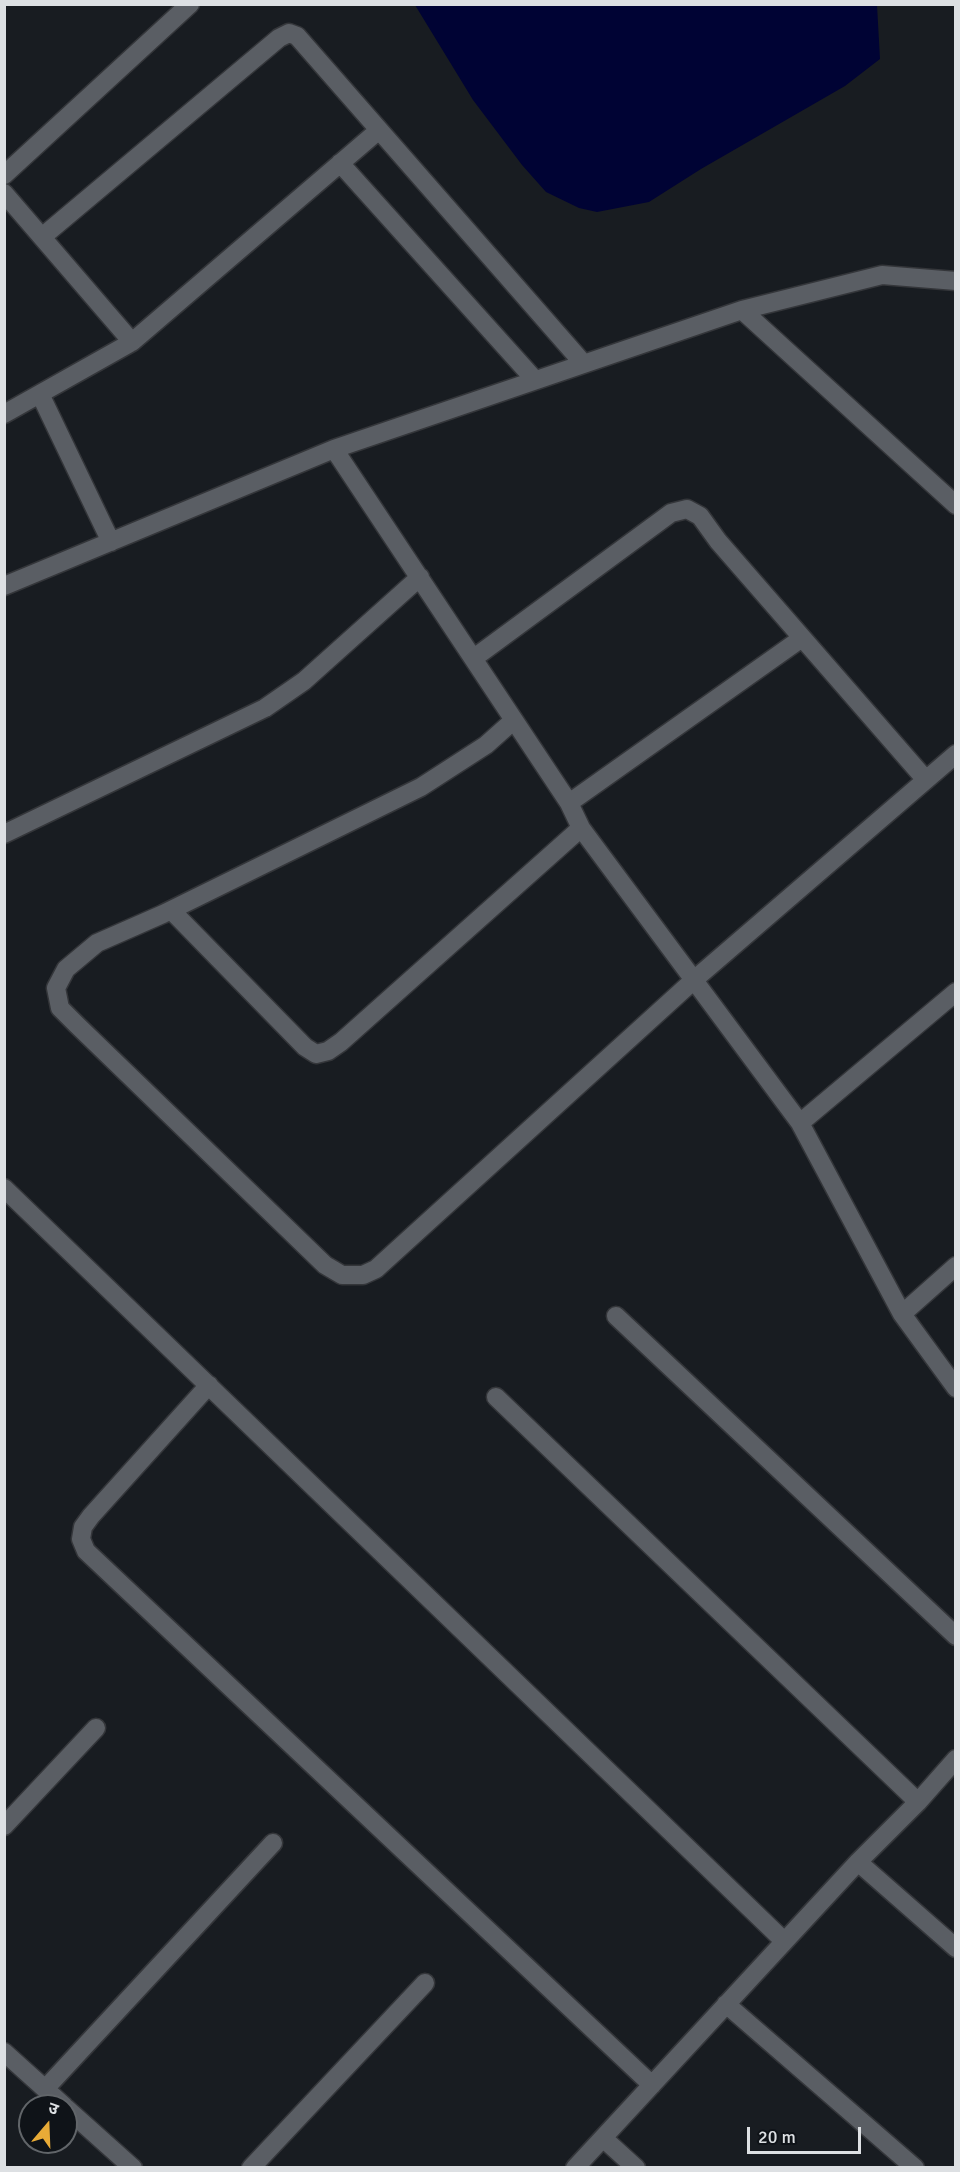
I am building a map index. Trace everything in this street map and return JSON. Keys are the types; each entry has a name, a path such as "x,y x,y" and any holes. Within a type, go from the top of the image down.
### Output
{"street":[{"path":"4,175 190,4"},
{"path":"42,237 279,38 290,33 297,36 583,363"},
{"path":"4,414 132,342 379,130"},
{"path":"340,163 535,380"},
{"path":"4,193 132,342"},
{"path":"4,586 334,449 742,310 882,274 956,281"},
{"path":"742,310 956,505"},
{"path":"40,393 111,542"},
{"path":"334,449 569,803 581,828 800,1123 902,1314 956,1388"},
{"path":"474,658 671,513 687,508 700,516 802,638 926,780"},
{"path":"4,834 265,708 304,681 420,577"},
{"path":"569,803 802,638"},
{"path":"514,720 486,745 421,787 171,910 97,943 66,969 56,988 60,1008 325,1265 342,1275 363,1275 376,1269 695,979 956,754"},
{"path":"171,910 305,1047 316,1054 328,1051 350,1034 581,828"},
{"path":"800,1123 956,992"},
{"path":"4,1188 784,1941"},
{"path":"902,1314 956,1266"},
{"path":"616,1316 956,1636"},
{"path":"209,1385 91,1516 83,1527 81,1539 86,1551 652,2085"},
{"path":"496,1396 918,1802"},
{"path":"4,1826 96,1728"},
{"path":"575,2168 956,1759"},
{"path":"45,2089 273,1843"},
{"path":"858,1862 956,1948"},
{"path":"251,2168 425,1983"},
{"path":"726,2004 915,2168"},
{"path":"4,2052 51,2094"},
{"path":"78,2119 133,2168"},
{"path":"603,2138 636,2168"}],"shaded area":[{"path":"415,5 877,5 880,59 845,86 701,169 649,202 597,212 579,208 546,192 522,165 473,100"}]}
